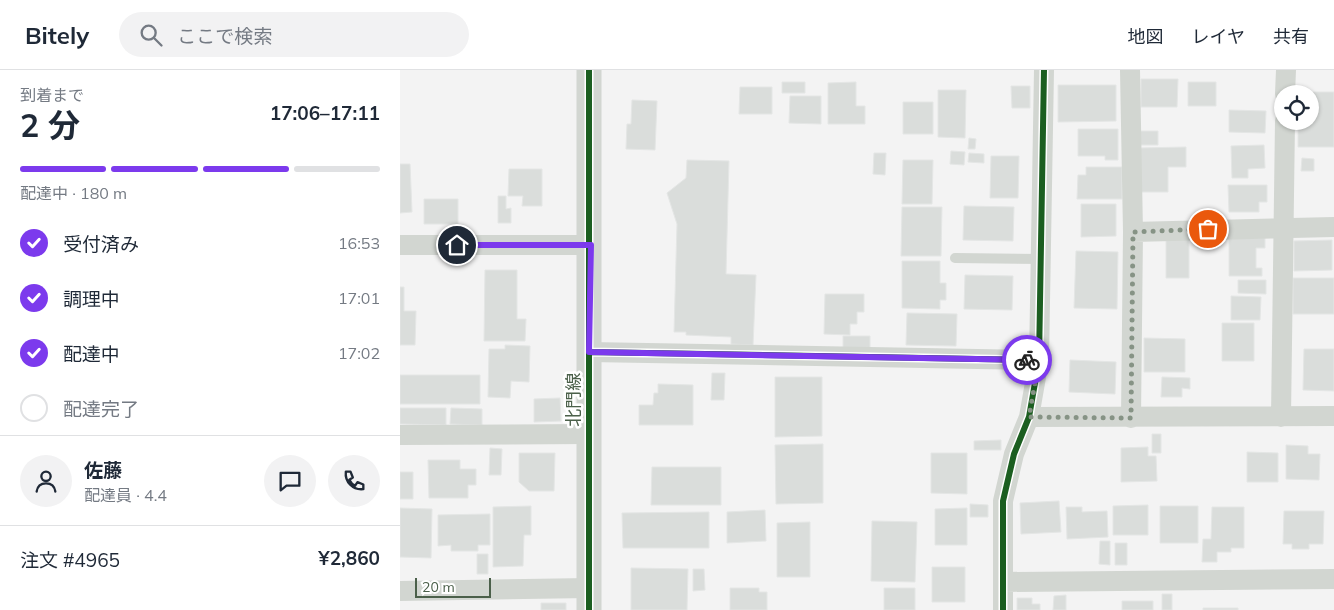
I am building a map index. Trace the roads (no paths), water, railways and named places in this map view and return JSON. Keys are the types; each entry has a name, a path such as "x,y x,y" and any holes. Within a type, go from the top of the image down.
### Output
{"street":[{"name":"北門線","path":"589,599 590,70"},
{"path":"1003,610 1003,501 1014,454 1029,417 1039,360 1044,70"},
{"path":"1130,70 1133,232 1131,418"},
{"path":"1286,70 1286,85"},
{"path":"1281,417 1285,130"},
{"path":"1133,232 1284,226 1334,227"},
{"path":"400,245 591,245"},
{"path":"589,352 1039,360"},
{"path":"1029,417 1334,416"},
{"path":"400,435 589,434"},
{"path":"1004,582 1334,580"},
{"path":"400,591 589,599"}],"lane":[{"path":"955,258 1041,259"}]}
